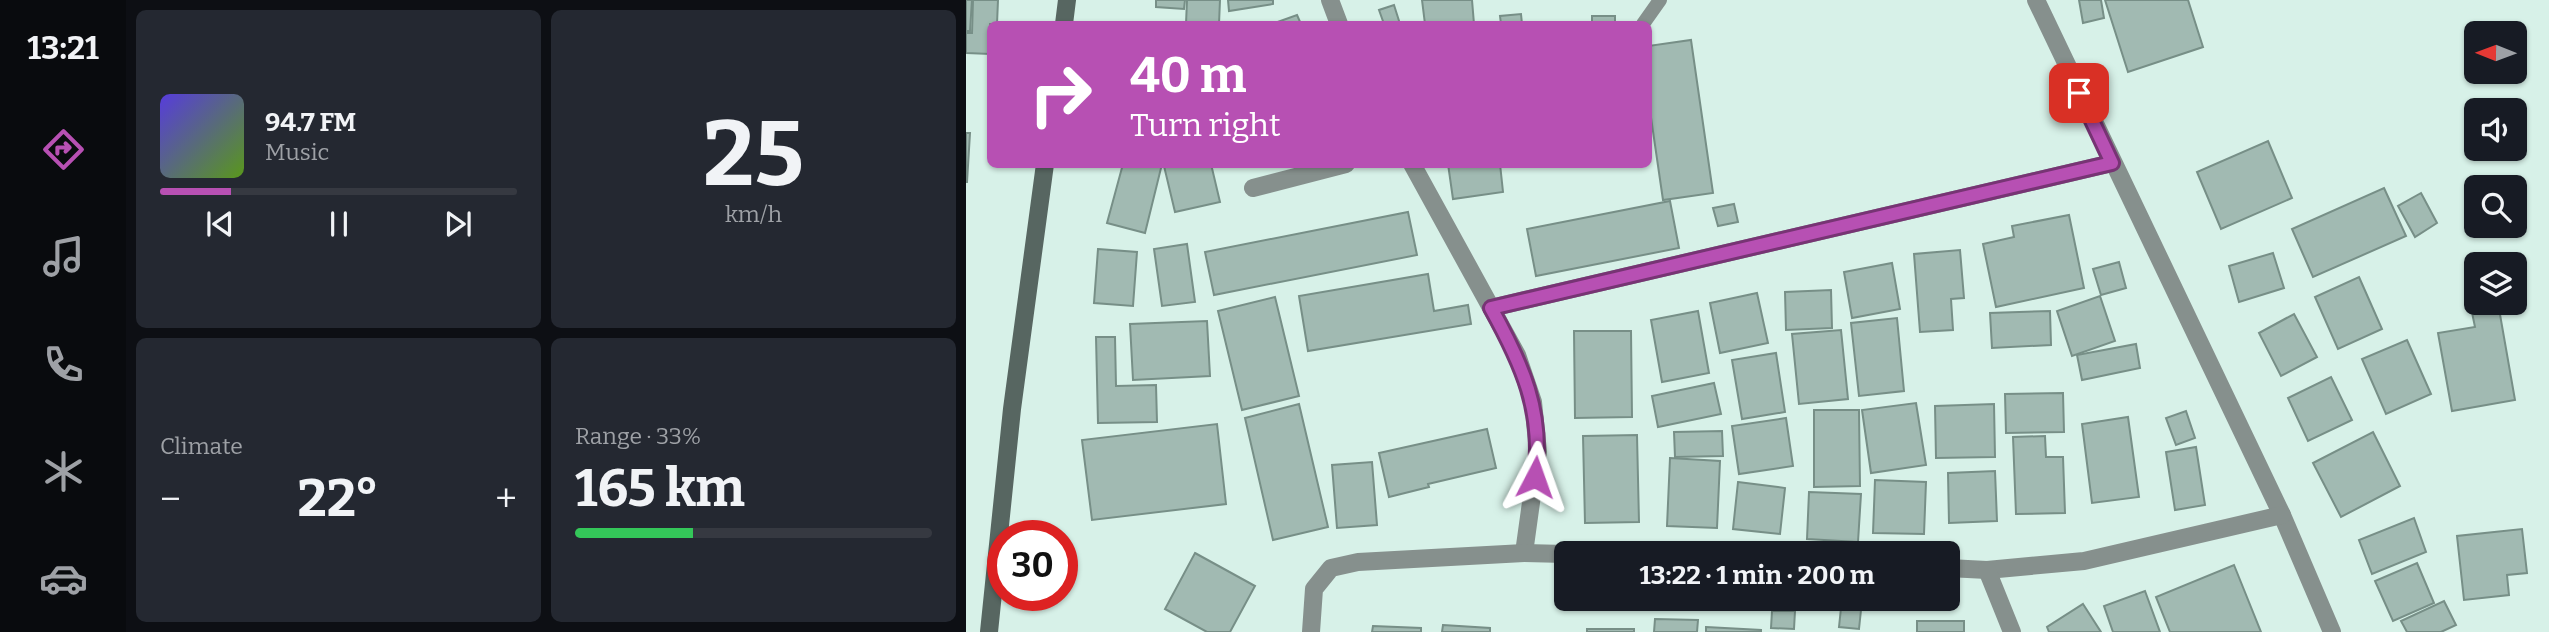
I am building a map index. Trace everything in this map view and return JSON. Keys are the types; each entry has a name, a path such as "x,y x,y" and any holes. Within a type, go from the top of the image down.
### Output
{"main road":[{"path":"1064,21 1067,0"},
{"path":"989,632 1012,408 1044,168"}],"street":[{"path":"1330,0 1338,21"},
{"path":"2036,0 2282,516 2332,632"},
{"path":"1491,308 2112,163"},
{"path":"1253,188 1330,168"},
{"path":"1414,168 1517,355 1533,402 1538,452 1524,553"},
{"path":"1960,569 1987,570 2084,561 2282,516"},
{"path":"1311,632 1314,589 1331,568 1358,562 1554,554"},
{"path":"1987,570 2012,632"}],"lane":[{"path":"1645,21 1660,0"}],"building":[{"path":"966,0 972,0 970,31 966,31"},
{"path":"973,0 998,0 997,21 987,21 987,54 966,53 966,33 972,33"},
{"path":"1156,0 1185,0 1184,9 1156,7"},
{"path":"1187,0 1220,0 1219,21 1186,21"},
{"path":"1228,0 1273,0 1273,4 1229,11"},
{"path":"1422,0 1472,0 1474,21 1425,21"},
{"path":"2079,0 2101,0 2104,18 2083,23"},
{"path":"2105,0 2188,0 2203,47 2128,72"},
{"path":"1394,5 1399,21 1383,21 1379,10"},
{"path":"1521,14 1522,21 1501,21 1500,16"},
{"path":"1297,15 1300,21 1280,21"},
{"path":"1592,16 1615,16 1615,21 1592,21"},
{"path":"1691,40 1713,193 1663,200 1652,124 1652,45"},
{"path":"966,133 970,133 967,182 966,182"},
{"path":"2268,141 2292,198 2221,229 2197,172"},
{"path":"1122,168 1161,168 1145,233 1107,223"},
{"path":"1164,168 1212,168 1220,202 1175,212"},
{"path":"1449,168 1500,168 1503,192 1453,199"},
{"path":"2384,188 2406,236 2313,277 2292,229"},
{"path":"2421,193 2437,223 2415,237 2398,206"},
{"path":"1670,201 1679,248 1536,276 1527,229"},
{"path":"1734,204 1738,222 1718,226 1713,208"},
{"path":"1408,212 1417,255 1214,295 1205,252"},
{"path":"2069,215 2084,288 1996,307 1983,244 2014,237 2012,226"},
{"path":"1187,244 1195,302 1162,306 1154,249"},
{"path":"1098,249 1137,252 1133,306 1094,303"},
{"path":"1960,250 1964,298 1951,299 1953,330 1920,332 1914,254"},
{"path":"2273,253 2284,288 2239,302 2229,266"},
{"path":"2119,262 2126,288 2101,295 2093,269"},
{"path":"1892,263 1900,309 1852,318 1844,272"},
{"path":"1428,274 1434,311 1468,305 1471,324 1308,351 1299,296"},
{"path":"2359,277 2382,329 2338,349 2315,297"},
{"path":"1831,290 1832,328 1786,330 1785,292"},
{"path":"1757,293 1768,343 1720,353 1710,303"},
{"path":"2100,296 2115,341 2072,356 2057,311"},
{"path":"1275,297 1299,396 1242,410 1218,311"},
{"path":"1698,311 1709,373 1662,382 1651,320"},
{"path":"2050,311 2051,345 1992,348 1990,313"},
{"path":"2294,314 2317,357 2281,376 2259,333"},
{"path":"2473,315 2500,315 2515,400 2452,411 2438,333 2475,327"},
{"path":"1897,318 1904,391 1859,396 1851,323"},
{"path":"1207,321 1210,376 1133,380 1130,324"},
{"path":"1841,330 1848,399 1799,404 1792,334"},
{"path":"1574,331 1631,331 1632,417 1575,418"},
{"path":"1096,337 1115,337 1116,386 1156,385 1157,422 1098,423"},
{"path":"2407,340 2431,394 2386,414 2362,359"},
{"path":"2136,344 2140,368 2082,380 2077,355"},
{"path":"1776,353 1785,412 1742,419 1732,360"},
{"path":"2331,377 2352,420 2308,441 2288,398"},
{"path":"1714,383 1721,414 1658,427 1652,396"},
{"path":"2063,393 2064,432 2006,433 2005,394"},
{"path":"1916,403 1926,465 1871,473 1862,410"},
{"path":"1299,404 1328,527 1273,540 1245,418"},
{"path":"1994,404 1995,457 1936,458 1935,406"},
{"path":"1814,410 1859,410 1860,486 1814,487"},
{"path":"2186,411 2195,438 2176,445 2166,418"},
{"path":"2128,417 2139,497 2092,503 2082,424"},
{"path":"1786,418 1793,466 1739,474 1732,426"},
{"path":"1217,424 1226,504 1092,520 1082,440"},
{"path":"1487,429 1496,468 1428,484 1429,487 1389,497 1379,453"},
{"path":"1722,431 1723,456 1675,457 1674,432"},
{"path":"2373,432 2400,486 2341,517 2313,463"},
{"path":"1637,435 1639,522 1585,523 1583,436"},
{"path":"2045,436 2046,457 2063,457 2065,513 2016,514 2013,437"},
{"path":"2196,447 2205,505 2175,510 2166,452"},
{"path":"1670,458 1720,461 1717,528 1667,526"},
{"path":"1372,462 1377,525 1337,528 1332,465"},
{"path":"1995,471 1997,521 1949,523 1948,473"},
{"path":"1875,480 1926,482 1924,534 1873,533"},
{"path":"1738,482 1785,488 1780,534 1733,529"},
{"path":"1809,492 1861,494 1858,541 1807,539"},
{"path":"2414,518 2426,552 2372,574 2359,540"},
{"path":"2522,529 2527,573 2507,575 2509,595 2464,600 2457,536"},
{"path":"1195,553 1255,586 1230,632 1207,632 1165,609"},
{"path":"2417,563 2434,603 2393,621 2375,581"},
{"path":"2234,565 2261,632 2170,632 2156,597"},
{"path":"2145,591 2160,632 2113,632 2104,606"},
{"path":"2444,601 2456,625 2441,632 2407,632 2401,621"},
{"path":"2083,604 2101,632 2049,632 2047,627"},
{"path":"1772,611 1795,611 1794,629 1771,628"},
{"path":"1841,611 1861,611 1859,629 1839,627"},
{"path":"1655,619 1698,620 1697,632 1654,632"},
{"path":"1917,621 1964,621 1964,632 1917,632"},
{"path":"1443,625 1490,628 1490,632 1442,632"},
{"path":"1373,626 1421,628 1421,632 1372,632"},
{"path":"1706,627 1761,630 1761,632 1706,632"},
{"path":"1587,629 1634,629 1634,632 1587,632"}],"route":[{"path":"1535,477 1538,452 1533,402 1517,355 1491,308 2112,163 2079,93"}]}
